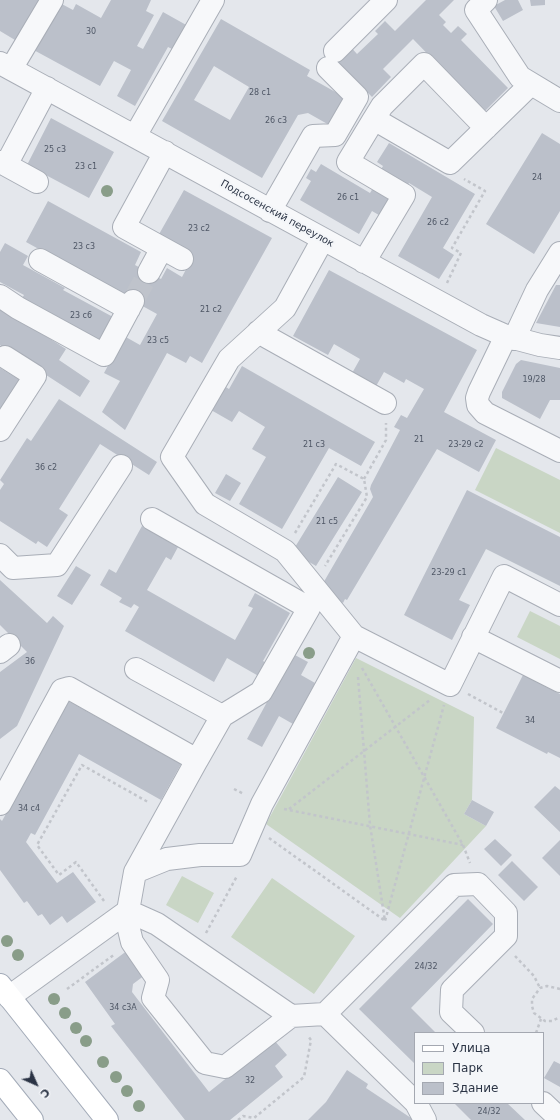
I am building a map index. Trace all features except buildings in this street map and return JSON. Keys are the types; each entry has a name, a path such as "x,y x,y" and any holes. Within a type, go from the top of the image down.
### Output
{"main road":[{"path":"5,991 107,1120"},
{"path":"0,1080 32,1120"}],"street":[{"path":"5,66 52,0"},
{"path":"135,136 213,0"},
{"path":"270,210 313,136 334,135 357,96 332,59 386,0"},
{"path":"486,0 476,10 520,77 560,101"},
{"path":"364,262 404,195 348,162 382,106 424,64 486,128"},
{"name":"Подсосенский переулок","path":"5,66 165,152 481,326 510,338 560,348"},
{"path":"374,118 450,163 531,84"},
{"path":"37,182 3,164 47,88"},
{"path":"165,152 124,227 182,259"},
{"path":"323,239 285,308 229,359 172,457 205,504 285,551 313,586 353,646 450,685 504,576 560,605"},
{"path":"149,272 162,248"},
{"path":"560,253 479,392 477,398 478,405 485,413 560,451"},
{"path":"0,296 18,308 104,355 131,305 40,260"},
{"path":"258,332 385,403"},
{"path":"0,430 35,376 5,357"},
{"path":"0,555 13,568 57,565 121,466"},
{"path":"152,519 309,608 261,692 222,716 134,872 126,912 132,942 158,980 153,998 205,1063 225,1067 291,1016 325,1014 454,885 478,884 506,912 506,936 452,990 452,1012 472,1032"},
{"path":"473,637 560,681"},
{"path":"134,872 167,859 200,855 240,855 262,804 353,646"},
{"path":"136,669 222,716"},
{"path":"0,804 62,690 69,688 197,760"},
{"path":"126,912 156,924 197,950 291,1016"},
{"path":"5,991 126,912"},
{"path":"325,1014 414,1101"},
{"path":"417,1104 425,1120"},
{"path":"544,1104 560,1119"}],"path":[{"path":"446,286 461,253 452,248 485,191 456,175 450,163"},
{"path":"313,586 367,497 364,479 386,440 385,403"},
{"path":"285,551 336,464 364,479"},
{"path":"262,804 463,845 395,727 353,646"},
{"path":"353,646 370,825 384,921"},
{"path":"450,685 504,713"},
{"path":"288,809 450,685"},
{"path":"384,921 450,685"},
{"path":"104,901 76,862 59,875 37,845 82,765 151,804"},
{"path":"253,826 404,935"},
{"path":"197,950 243,865 240,855"},
{"path":"67,989 132,942"},
{"path":"500,942 534,976 540,988"},
{"path":"560,990 547,986 540,988 532,999 534,1013 541,1019 552,1021 560,1017"},
{"path":"238,1120 243,1116 254,1118 304,1077 311,1040 291,1016"},
{"path":"536,1032 541,1019"}],"green space":[{"path":"496,448 560,480 560,533 475,490"},
{"path":"530,611 560,626 560,659 517,637"},
{"path":"356,658 474,717 472,800 464,814 486,826 400,918 266,824"},
{"path":"182,876 214,893 198,923 166,905"},
{"path":"272,878 355,936 314,994 231,937"}],"tunnel":[{"path":"133,301 149,272"}]}
